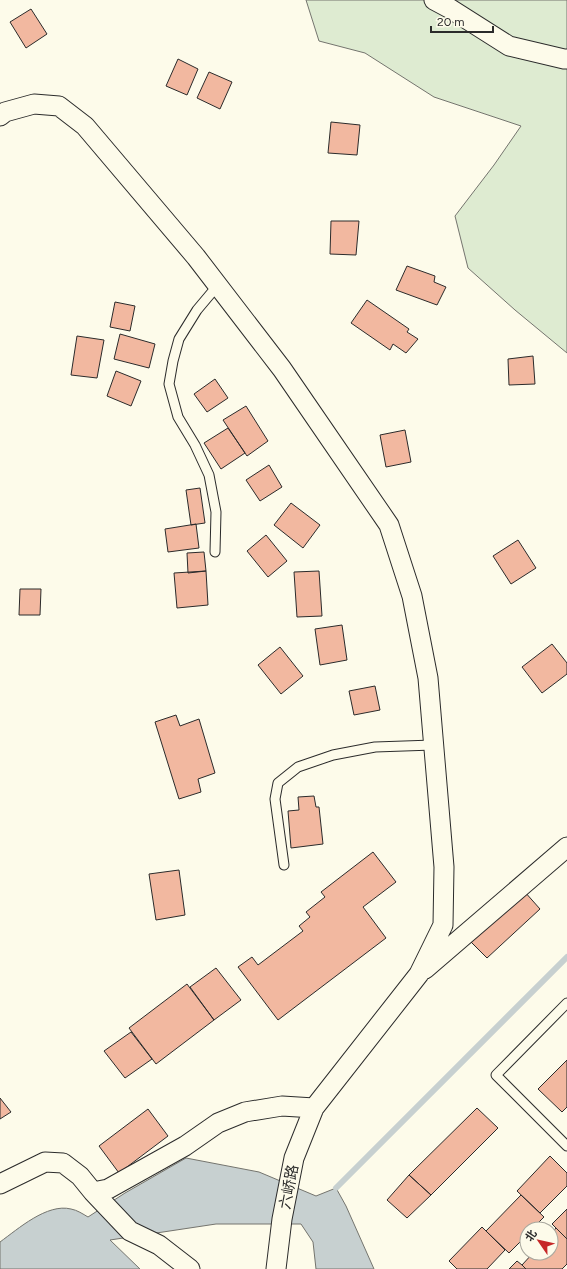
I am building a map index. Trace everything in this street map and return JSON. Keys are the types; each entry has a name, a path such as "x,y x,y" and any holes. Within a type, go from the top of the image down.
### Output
{"street":[{"path":"434,0 450,8 509,46 567,59"},
{"path":"0,116 5,112 34,104 59,106 85,126 196,256 282,369 389,526 412,596 428,678 444,867 443,925 419,974"},
{"path":"419,974 564,853"},
{"name":"六峤路","path":"276,1269 282,1219 294,1158 314,1108 419,974"},
{"path":"93,1192 108,1190 185,1146 218,1123 245,1112 282,1106 314,1108"},
{"path":"0,1184 45,1162 63,1163 80,1176 130,1231 159,1245 190,1269"}],"lane":[{"path":"215,552 216,512 209,475 195,445 178,417 169,384 179,339 197,310 218,285"},
{"path":"284,865 275,799 278,783 298,767 333,755 375,747 433,745"},
{"path":"567,1003 496,1075 567,1146"}],"green space":[{"path":"306,0 567,0 567,353 515,310 468,268 455,216 494,165 521,126 434,97 365,53 319,41"}],"shaded area":[{"path":"186,1158 259,1172 316,1196 336,1188 346,1206 374,1269 316,1269 313,1242 301,1224 216,1224 110,1240 140,1269 0,1269 0,1242 33,1218 43,1213 62,1208 75,1210 88,1217 125,1193"}],"building":[{"path":"31,9 47,34 26,48 10,22"},
{"path":"178,59 198,69 187,95 166,86"},
{"path":"209,72 232,82 220,109 197,98"},
{"path":"331,122 360,125 357,155 328,153"},
{"path":"331,221 359,221 356,255 330,254"},
{"path":"407,266 435,276 434,282 446,287 437,305 396,290"},
{"path":"367,300 409,329 407,332 418,339 406,353 393,344 390,350 351,323"},
{"path":"115,302 135,306 130,331 110,327"},
{"path":"120,334 155,344 149,368 114,359"},
{"path":"77,336 104,340 97,378 71,375"},
{"path":"533,356 535,384 509,385 508,359"},
{"path":"116,371 141,381 131,406 107,396"},
{"path":"215,379 228,398 207,412 194,394"},
{"path":"246,406 268,441 247,456 223,420"},
{"path":"228,428 245,453 221,469 204,443"},
{"path":"405,430 411,462 386,467 380,435"},
{"path":"269,465 282,487 260,501 246,480"},
{"path":"200,488 205,523 191,525 186,490"},
{"path":"291,503 320,525 303,548 274,525"},
{"path":"196,524 199,548 168,552 165,529"},
{"path":"266,535 287,561 268,577 247,551"},
{"path":"518,540 536,568 511,584 493,556"},
{"path":"204,552 206,571 188,573 187,553"},
{"path":"206,571 208,605 177,608 174,573"},
{"path":"319,571 322,616 297,617 294,572"},
{"path":"20,589 41,589 40,615 19,615"},
{"path":"342,625 347,660 320,665 315,629"},
{"path":"552,644 567,663 567,674 542,693 522,667"},
{"path":"280,647 303,676 281,694 258,665"},
{"path":"375,686 380,710 354,715 349,691"},
{"path":"176,715 180,726 199,719 215,773 198,779 201,792 179,799 155,722"},
{"path":"314,796 316,807 319,807 323,844 291,848 288,811 299,810 298,797"},
{"path":"373,852 396,882 363,907 386,938 278,1020 238,967 252,957 258,965 303,931 299,926 310,917 306,912 325,897 321,892"},
{"path":"179,870 185,915 156,920 149,874"},
{"path":"524,891 540,909 487,958 470,941"},
{"path":"216,968 241,1000 214,1020 190,987"},
{"path":"187,984 214,1020 156,1064 129,1028"},
{"path":"131,1032 152,1059 125,1078 104,1051"},
{"path":"567,1060 567,1107 562,1112 538,1089"},
{"path":"0,1098 11,1112 0,1119"},
{"path":"477,1108 498,1128 431,1195 409,1175"},
{"path":"148,1109 168,1136 119,1173 99,1146"},
{"path":"550,1156 567,1173 567,1186 540,1213 517,1191"},
{"path":"409,1175 431,1195 407,1218 387,1200"},
{"path":"521,1195 544,1217 540,1221 519,1221 519,1243 509,1253 486,1231"},
{"path":"567,1209 567,1239 559,1231 559,1221 555,1221"},
{"path":"482,1227 505,1250 487,1269 457,1269 449,1261"},
{"path":"559,1231 567,1239 567,1264 562,1269 526,1269 522,1265 526,1261 559,1261"},
{"path":"517,1261 522,1265 526,1269 509,1269"}],"waterway":[{"path":"336,1188 567,957"}]}
